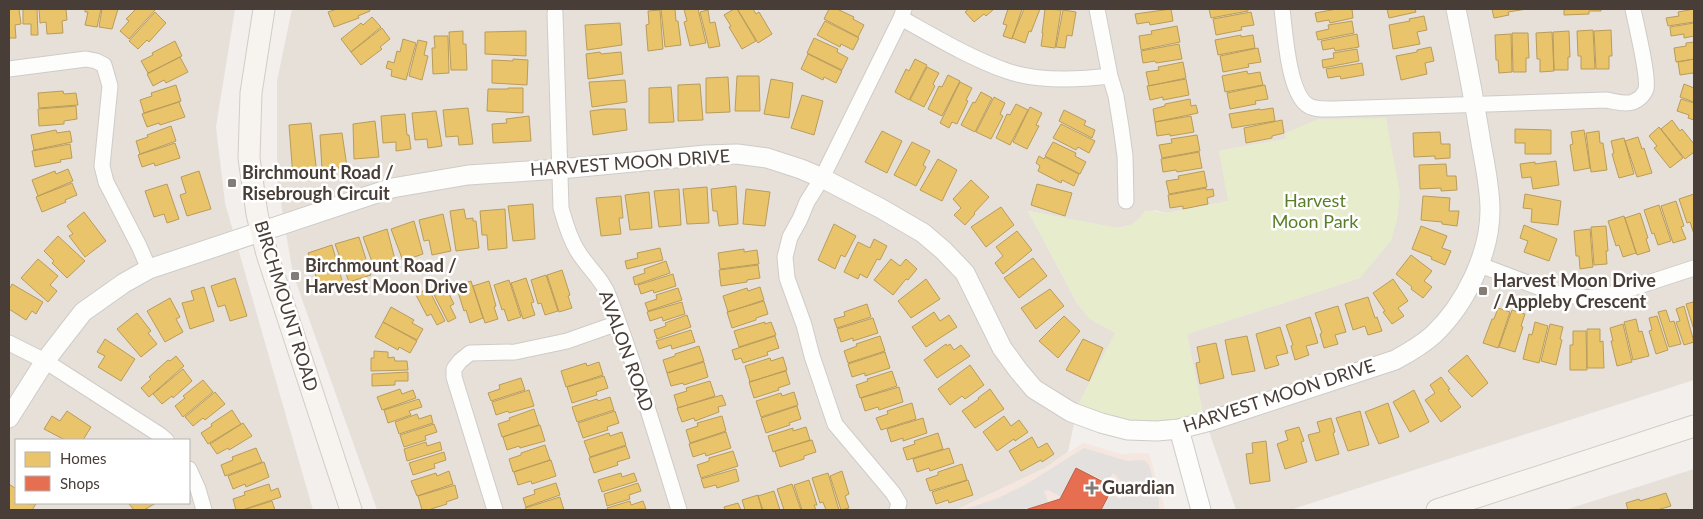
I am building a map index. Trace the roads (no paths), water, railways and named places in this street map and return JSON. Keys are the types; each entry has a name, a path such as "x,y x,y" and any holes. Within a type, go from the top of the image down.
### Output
{"main road":[{"name":"BIRCHMOUNT ROAD","path":"264,9 251,93 250,121 249,158 257,214 261,232 351,510"},
{"path":"1438,510 1694,426"}],"street":[{"path":"1097,9 1110,76 1116,96 1124,146 1126,201"},
{"path":"1282,9 1290,71 1298,94 1306,104 1316,108 1333,109 1606,100 1624,103 1634,102 1642,97 1646,88 1646,76 1633,9"},
{"name":"HARVEST MOON DRIVE","path":"9,418 45,361 82,312 124,283 149,269 392,188 468,175 737,154 767,158 802,169 889,213 923,233 965,273 1002,348 1018,370 1034,389 1071,412 1128,430 1158,431 1179,429 1210,421 1395,360 1414,350 1432,336 1449,318 1462,300 1480,265 1490,212 1475,104 1456,9"},
{"name":"AVALON ROAD","path":"553,10 561,208 567,230 577,251 609,294 640,381 679,510"},
{"path":"897,510 899,503 893,492 835,424 812,356 800,311 787,278 785,257 790,237 807,202 822,178 902,13 968,54 1008,72 1038,78 1073,79 1110,76"},
{"path":"9,69 86,59 104,65 110,86 102,166 106,182 149,269"},
{"path":"1480,265 1554,293 1589,298 1617,293 1694,268"},
{"path":"495,510 459,395 454,377 454,369 470,353 515,352 567,341 618,323"},
{"path":"9,343 45,361 165,439"},
{"path":"1179,429 1201,510"},
{"path":"190,470 204,510"}],"place":[{"name":"Birchmount Road / Risebrough Circuit","path":"232,183"},
{"name":"Birchmount Road / Harvest Moon Drive","path":"295,276"},
{"name":"Harvest Moon Drive / Appleby Crescent","path":"1483,291"},
{"name":"Guardian","path":"1092,488"}],"park label":[{"name":"Harvest Moon Park","path":"1315,211"}]}
